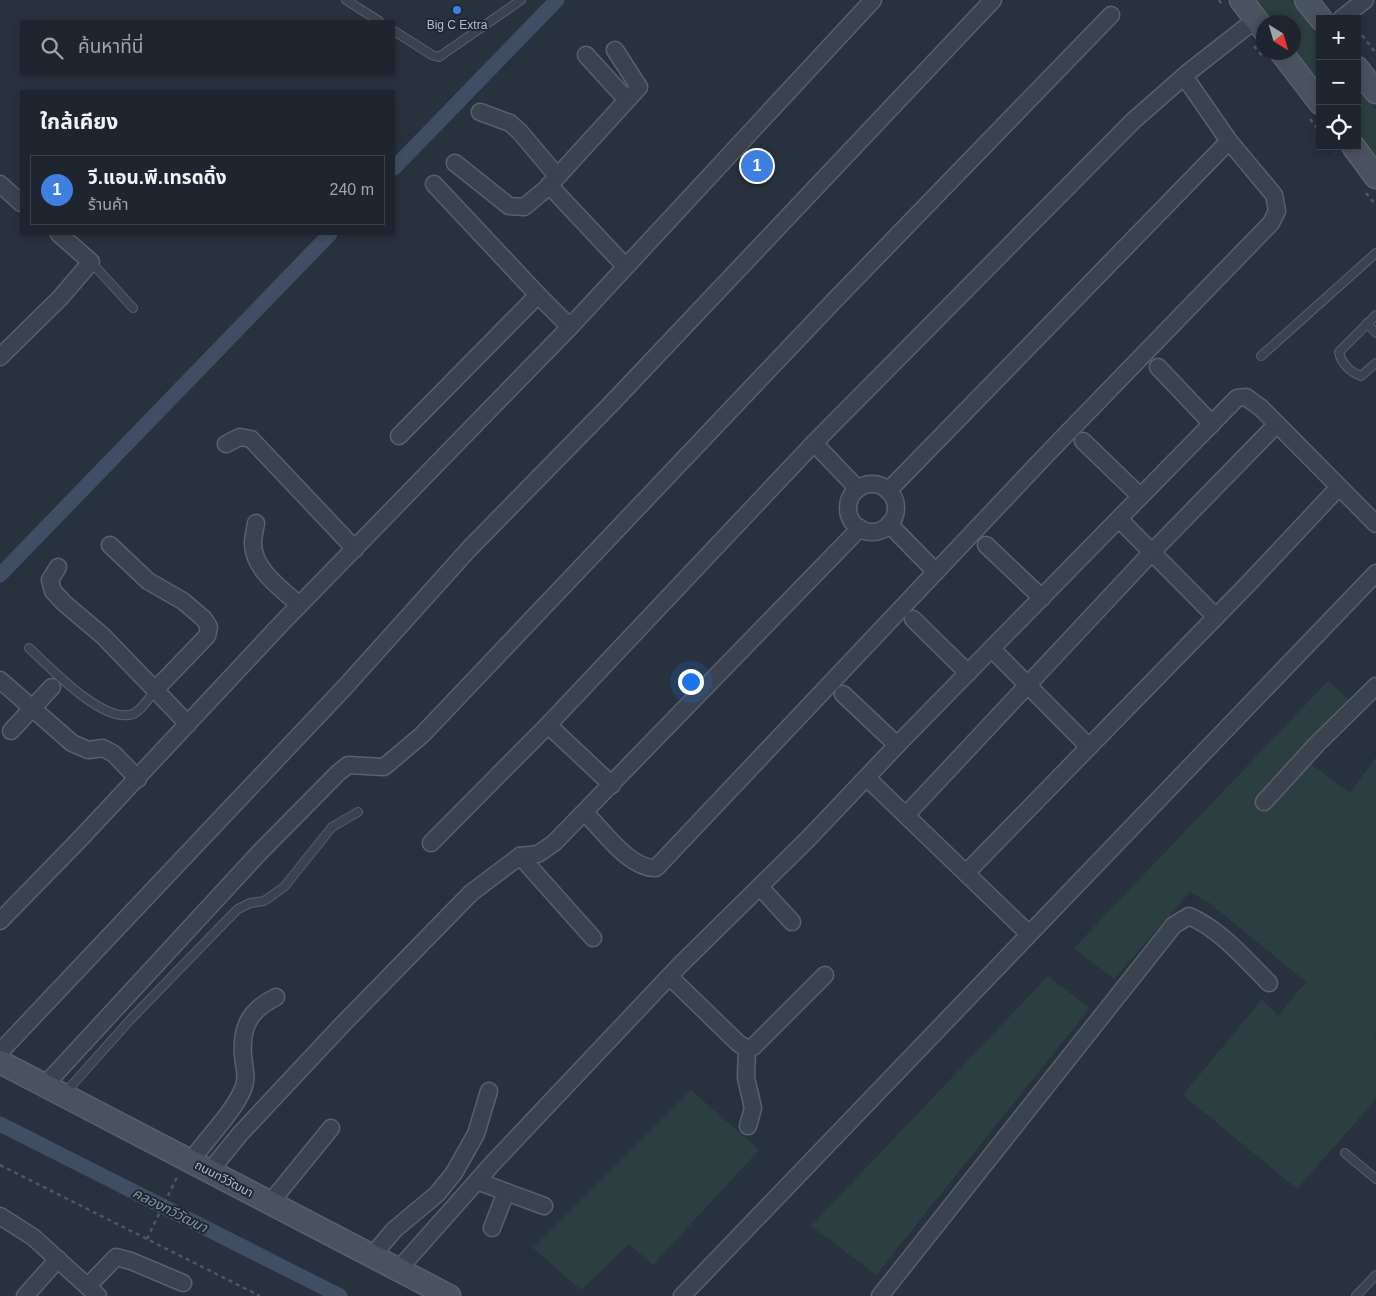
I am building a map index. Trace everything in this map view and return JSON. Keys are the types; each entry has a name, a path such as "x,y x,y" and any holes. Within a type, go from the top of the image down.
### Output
{"main road":[{"path":"1240,0 1256,21"},
{"path":"1306,0 1318,15"},
{"path":"1287,60 1316,99"},
{"path":"1356,150 1376,177"},
{"name":"ถนนทวีวัฒนา","path":"0,1062 54,1090 193,1170 270,1203 448,1296"}],"street":[{"path":"0,921 138,779 299,605 570,327 873,0"},
{"path":"0,1052 345,687 469,549 612,403 993,0"},
{"path":"1346,15 1365,0"},
{"path":"54,1090 260,852 348,765 384,767 422,735 832,303 1111,15"},
{"path":"431,843 548,725 814,443 1132,121 1184,76 1256,27"},
{"path":"455,163 509,206 524,207 553,181 639,87 615,50"},
{"path":"586,55 627,100"},
{"path":"585,814 634,862 645,868 656,868 1049,452 1270,223 1277,212 1274,195 1229,142 1184,76"},
{"path":"480,112 510,123 520,132 553,181 625,266"},
{"path":"888,491 1229,142"},
{"path":"0,184 20,202"},
{"path":"434,184 570,327"},
{"path":"0,357 60,298 90,262 60,235"},
{"path":"399,436 538,294"},
{"path":"1158,366 1212,424"},
{"path":"398,1270 477,1181 670,977 1237,398 1246,397 1277,424 1376,524"},
{"path":"906,815 1153,551 1277,424"},
{"path":"226,444 240,437 251,439 355,549"},
{"path":"1084,441 1140,496"},
{"path":"814,443 858,489"},
{"path":"873,484 888,491 894,498 896,507 894,516 889,524 875,532 860,528 853,522 848,505 858,489 873,484"},
{"path":"966,872 1216,617 1339,487"},
{"path":"1119,519 1153,551 1216,617"},
{"path":"256,523 253,544 256,556 264,572 299,605"},
{"path":"889,524 936,572"},
{"path":"193,1170 240,1134 416,947 471,893 520,856 538,854 554,843 585,814 860,528"},
{"path":"110,545 148,581 183,601 204,619 209,627 207,636 156,689"},
{"path":"986,545 1042,598"},
{"path":"58,567 50,580 53,591 156,689 188,724"},
{"path":"682,1296 766,1207 869,1104 1028,934 1376,573"},
{"path":"913,619 968,673"},
{"path":"992,649 1088,746"},
{"path":"0,680 72,743 88,750 103,748 114,754 138,779"},
{"path":"1264,802 1317,744 1376,686"},
{"path":"10,731 52,687"},
{"path":"843,694 897,745"},
{"path":"548,725 612,785"},
{"path":"866,778 966,872 1028,934"},
{"path":"520,856 593,938"},
{"path":"760,887 792,922"},
{"path":"880,1296 1174,925 1189,916 1200,920 1223,937 1269,982"},
{"path":"747,1049 753,1047 825,975"},
{"path":"670,977 738,1043 747,1049"},
{"path":"193,1170 242,1091 247,1076 242,1040 247,1021 261,1005 276,998"},
{"path":"747,1049 746,1078 753,1108 748,1126"},
{"path":"372,1256 394,1230 437,1194 454,1172 476,1134 489,1091"},
{"path":"270,1203 331,1128"},
{"path":"477,1181 544,1206"},
{"path":"492,1228 506,1192"},
{"path":"0,1216 33,1236 93,1291 116,1257 131,1261 183,1283"},
{"path":"25,1296 58,1259"}],"lane":[{"path":"346,0 377,20"},
{"path":"395,32 426,52 439,57 521,0"},
{"path":"1261,356 1376,253"},
{"path":"90,262 133,308"},
{"path":"1376,315 1342,346 1338,352 1340,359 1354,373 1361,376 1376,363"},
{"path":"1368,323 1376,333"},
{"path":"29,648 84,698 119,714 130,715 136,712 156,689"},
{"path":"54,1090 130,1020 238,908 264,901 284,887 332,827 358,812"},
{"path":"1345,1153 1376,1179"},
{"path":"1356,1296 1376,1276"}],"path":[{"path":"1361,33 1376,53"},
{"path":"0,1165 260,1296"},
{"path":"147,1239 175,1182 193,1170"}],"shaded area":[{"path":"1255,0 1291,0 1316,32 1316,79 1301,59 1301,15 1267,15"},
{"path":"1361,91 1376,110 1376,157 1361,137"},
{"path":"1328,681 1350,700 1311,764 1350,793 1376,757 1376,1035 1374,1037 1376,1039 1376,1099 1297,1189 1183,1095 1262,999 1278,1016 1306,982 1208,902 1190,892 1114,979 1074,948"},
{"path":"1048,976 1090,1008 876,1275 811,1226"},
{"path":"691,1090 759,1150 653,1265 629,1244 581,1290 533,1248"}],"waterway":[{"path":"395,167 557,0"},
{"path":"0,575 329,235"},
{"name":"คลองทวีวัฒนา","path":"0,1124 340,1296"}],"place":[{"name":"Big C Extra","path":"457,10"},
{"name":"วี.แอน.พี.เทรดดิ้ง","path":"757,166"}]}
